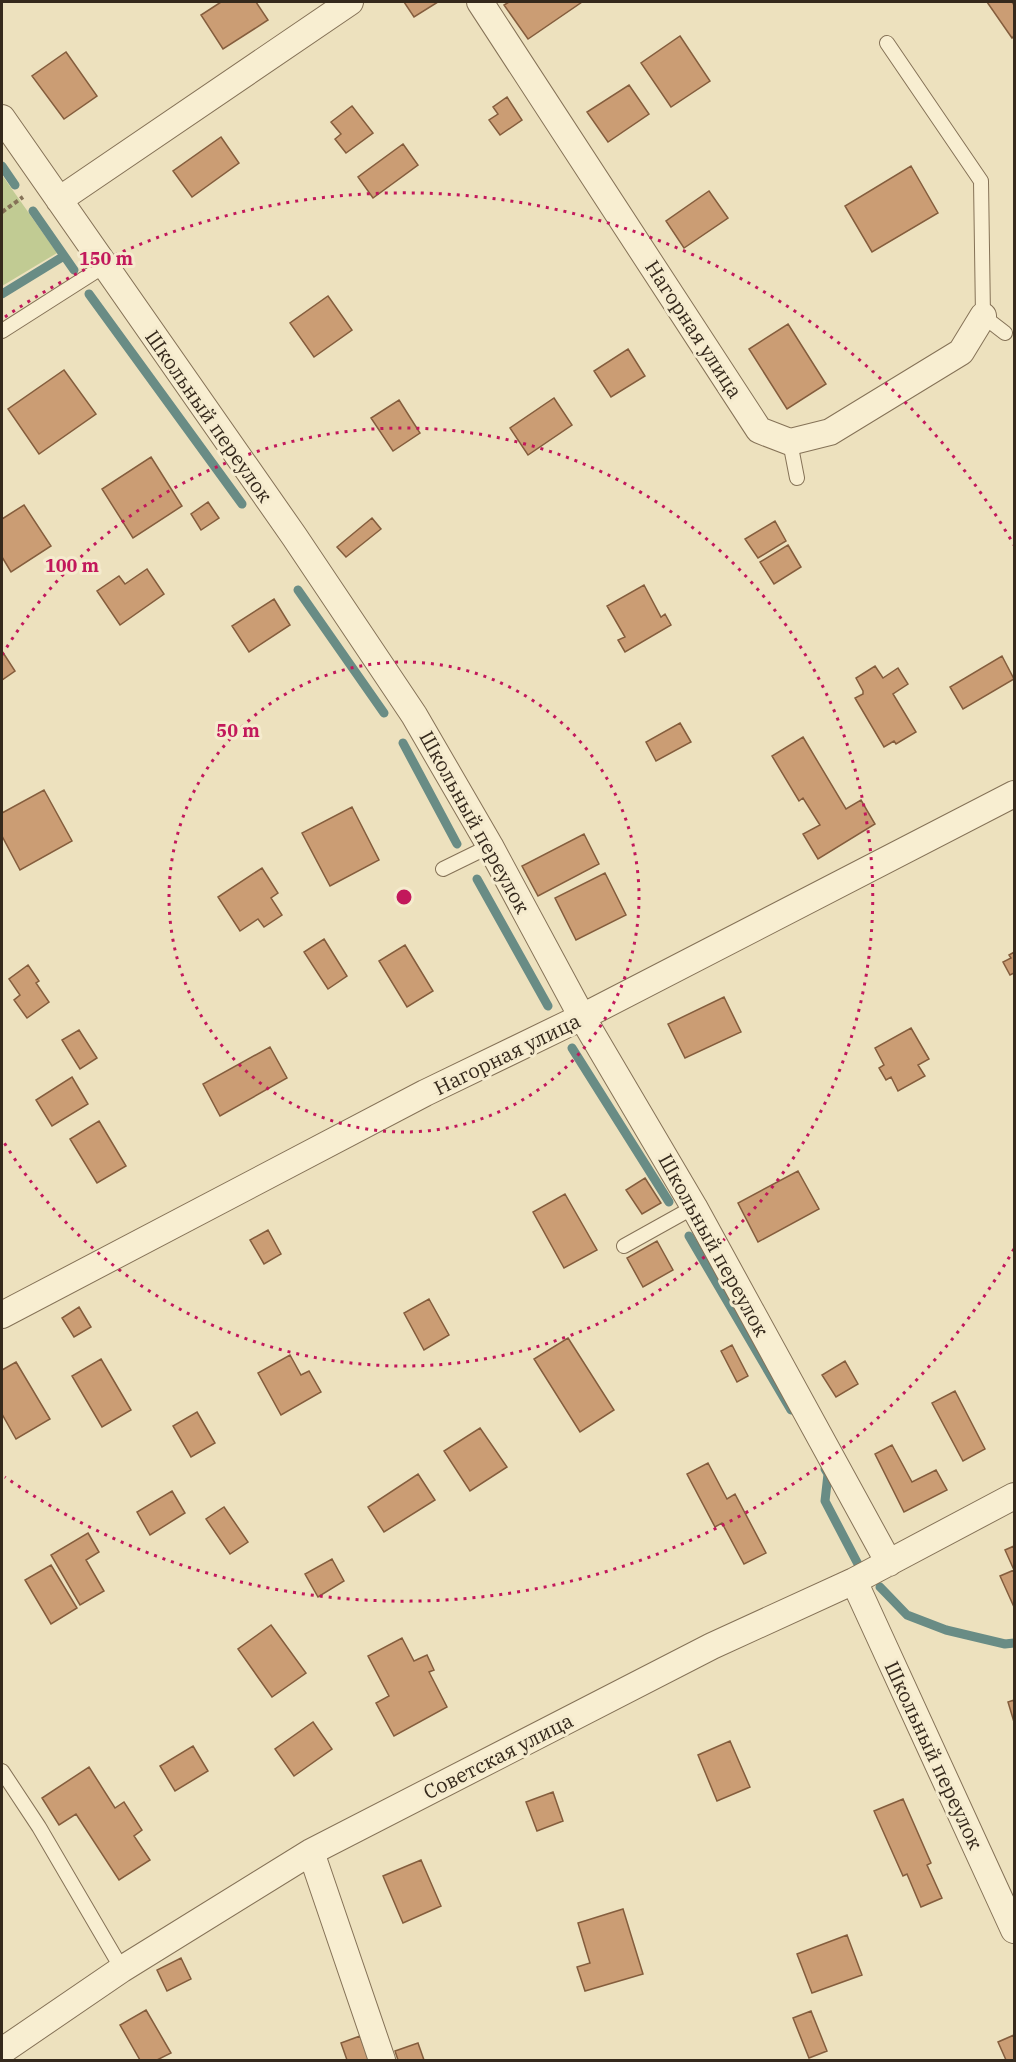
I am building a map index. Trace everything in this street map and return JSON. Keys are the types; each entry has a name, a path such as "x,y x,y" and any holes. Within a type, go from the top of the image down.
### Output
{"street":[{"path":"59,200 350,2"},
{"name":"Нагорная улица","path":"480,2 759,430 790,442"},
{"name":"Школьный переулок","path":"2,118 294,536 414,715 490,846 582,1017 694,1207 888,1563"},
{"path":"790,442 830,432 962,352 983,316"},
{"name":"Нагорная улица","path":"2,1315 425,1094 582,1017 1014,794"},
{"name":"Советская улица","path":"2,2051 122,1969 311,1852 708,1638 854,1581 1014,1496"},
{"name":"Школьный переулок","path":"854,1581 1014,1930"},
{"path":"311,1852 382,2061"}],"lane":[{"path":"887,43 981,181 983,316 1005,333"},
{"path":"2,331 104,266"},
{"path":"790,442 797,478"},
{"path":"443,869 490,846"},
{"path":"624,1246 694,1207"},
{"path":"2,1771 39,1827 122,1969"}],"green space":[{"path":"2,175 57,253 2,286"}],"building":[{"path":"221,2 256,2 268,20 223,49 201,15"},
{"path":"404,2 438,2 414,17"},
{"path":"509,2 582,2 528,39 504,5"},
{"path":"987,2 1012,2 1014,5 1014,36 1012,38"},
{"path":"680,36 710,81 671,107 641,63"},
{"path":"66,52 97,96 64,119 32,76"},
{"path":"629,85 649,114 608,142 587,112"},
{"path":"507,97 522,120 500,135 489,120 498,114 493,107"},
{"path":"352,106 373,133 346,153 335,139 341,134 331,122"},
{"path":"221,137 239,163 192,197 173,171"},
{"path":"403,144 418,165 373,198 358,177"},
{"path":"911,166 938,213 872,252 845,206"},
{"path":"709,191 728,218 684,248 666,221"},
{"path":"328,296 352,330 314,357 290,323"},
{"path":"788,324 826,384 787,409 749,349"},
{"path":"628,349 645,376 611,397 594,371"},
{"path":"64,370 96,414 39,454 8,409"},
{"path":"554,398 572,425 528,455 510,428"},
{"path":"399,400 420,433 393,451 371,418"},
{"path":"151,457 182,506 133,538 102,489"},
{"path":"208,502 219,518 201,530 191,514"},
{"path":"24,505 51,546 11,572 2,557 2,519"},
{"path":"372,518 381,529 346,557 337,547"},
{"path":"775,521 786,541 758,558 745,539"},
{"path":"788,545 801,567 774,584 760,562"},
{"path":"147,569 164,594 120,625 97,591 119,576 125,584"},
{"path":"644,585 661,617 665,614 671,625 625,652 618,640 625,637 607,606"},
{"path":"274,599 290,625 249,652 232,626"},
{"path":"2,651 15,671 2,680"},
{"path":"1002,656 1014,679 963,709 950,687"},
{"path":"875,666 883,678 898,668 908,684 893,694 916,732 896,744 894,741 884,747 855,698 863,694 856,678"},
{"path":"680,723 691,742 656,761 646,742"},
{"path":"803,737 846,809 861,800 875,824 818,859 803,834 820,825 803,798 799,801 772,756"},
{"path":"44,790 72,841 20,870 2,836 2,813"},
{"path":"352,807 379,860 330,886 302,833"},
{"path":"584,834 599,864 538,896 522,866"},
{"path":"262,868 278,893 271,898 282,915 264,927 258,919 240,931 218,897"},
{"path":"605,873 626,915 576,940 555,898"},
{"path":"324,939 347,976 328,989 304,952"},
{"path":"405,945 433,991 407,1007 379,961"},
{"path":"1014,952 1014,973 1010,975 1003,962 1011,958 1009,955"},
{"path":"28,965 39,981 36,983 49,1002 27,1018 14,1000 20,995 9,979"},
{"path":"724,997 741,1032 685,1058 668,1024"},
{"path":"911,1028 929,1059 918,1065 925,1076 898,1091 891,1077 886,1080 879,1068 884,1065 875,1048"},
{"path":"79,1030 97,1058 80,1069 62,1040"},
{"path":"270,1047 287,1078 220,1116 203,1084"},
{"path":"72,1077 88,1104 52,1126 36,1100"},
{"path":"99,1121 126,1166 97,1183 70,1139"},
{"path":"798,1171 819,1209 758,1242 738,1203"},
{"path":"645,1178 661,1203 642,1214 626,1190"},
{"path":"565,1194 597,1250 564,1268 533,1212"},
{"path":"268,1230 281,1254 264,1264 250,1240"},
{"path":"657,1241 673,1270 643,1287 627,1258"},
{"path":"429,1299 449,1335 424,1350 404,1313"},
{"path":"79,1307 91,1327 74,1337 62,1318"},
{"path":"568,1338 614,1410 580,1432 534,1359"},
{"path":"732,1345 748,1376 737,1382 721,1351"},
{"path":"290,1355 301,1375 309,1371 321,1392 281,1415 258,1373"},
{"path":"101,1359 131,1410 102,1427 72,1376"},
{"path":"845,1361 858,1384 836,1397 822,1375"},
{"path":"16,1362 50,1419 16,1439 2,1414 2,1370"},
{"path":"955,1391 985,1449 963,1461 932,1403"},
{"path":"197,1412 215,1443 191,1457 173,1426"},
{"path":"480,1428 507,1467 470,1491 444,1451"},
{"path":"892,1445 912,1482 936,1470 947,1490 904,1512 875,1454"},
{"path":"708,1463 727,1499 735,1494 766,1553 744,1564 722,1523 715,1527 687,1474"},
{"path":"418,1474 435,1500 384,1532 368,1507"},
{"path":"172,1491 185,1513 150,1535 137,1512"},
{"path":"224,1507 248,1542 230,1554 206,1519"},
{"path":"88,1533 99,1552 86,1560 104,1591 80,1605 51,1555"},
{"path":"1014,1546 1014,1570 1005,1550"},
{"path":"332,1559 344,1581 318,1597 305,1574"},
{"path":"51,1565 77,1608 51,1624 25,1580"},
{"path":"1014,1570 1014,1607 1000,1576"},
{"path":"271,1625 306,1673 272,1697 238,1649"},
{"path":"402,1638 414,1661 427,1655 434,1670 429,1672 447,1707 394,1736 376,1703 389,1696 368,1656"},
{"path":"1014,1700 1014,1722 1008,1702"},
{"path":"313,1722 332,1749 294,1776 275,1749"},
{"path":"730,1741 750,1787 717,1801 698,1755"},
{"path":"193,1746 208,1771 175,1791 160,1766"},
{"path":"89,1767 115,1808 124,1802 142,1830 134,1836 150,1860 119,1880 76,1814 59,1825 42,1798"},
{"path":"553,1792 563,1821 537,1831 526,1802"},
{"path":"903,1799 931,1863 927,1865 942,1898 921,1907 907,1874 903,1876 874,1811"},
{"path":"421,1860 441,1906 403,1923 383,1876"},
{"path":"623,1909 643,1974 585,1991 577,1967 590,1963 578,1923"},
{"path":"847,1935 862,1975 812,1993 797,1954"},
{"path":"181,1958 191,1979 167,1991 157,1970"},
{"path":"146,2010 171,2053 157,2060 140,2060 120,2025"},
{"path":"811,2011 827,2051 809,2058 793,2018"},
{"path":"1014,2035 1014,2060 1006,2060 998,2042"},
{"path":"360,2036 369,2060 347,2060 341,2043"},
{"path":"418,2043 424,2060 398,2060 395,2051"}],"waterway":[{"path":"2,166 15,185"},
{"path":"33,211 74,270"},
{"path":"2,294 64,256"},
{"path":"89,294 242,504"},
{"path":"298,590 384,713"},
{"path":"403,743 457,844"},
{"path":"477,879 548,1006"},
{"path":"572,1048 669,1202"},
{"path":"689,1236 791,1410"},
{"path":"825,1469 828,1474 825,1501 859,1566"},
{"path":"880,1587 907,1615 946,1630 1005,1644 1014,1643"}]}
